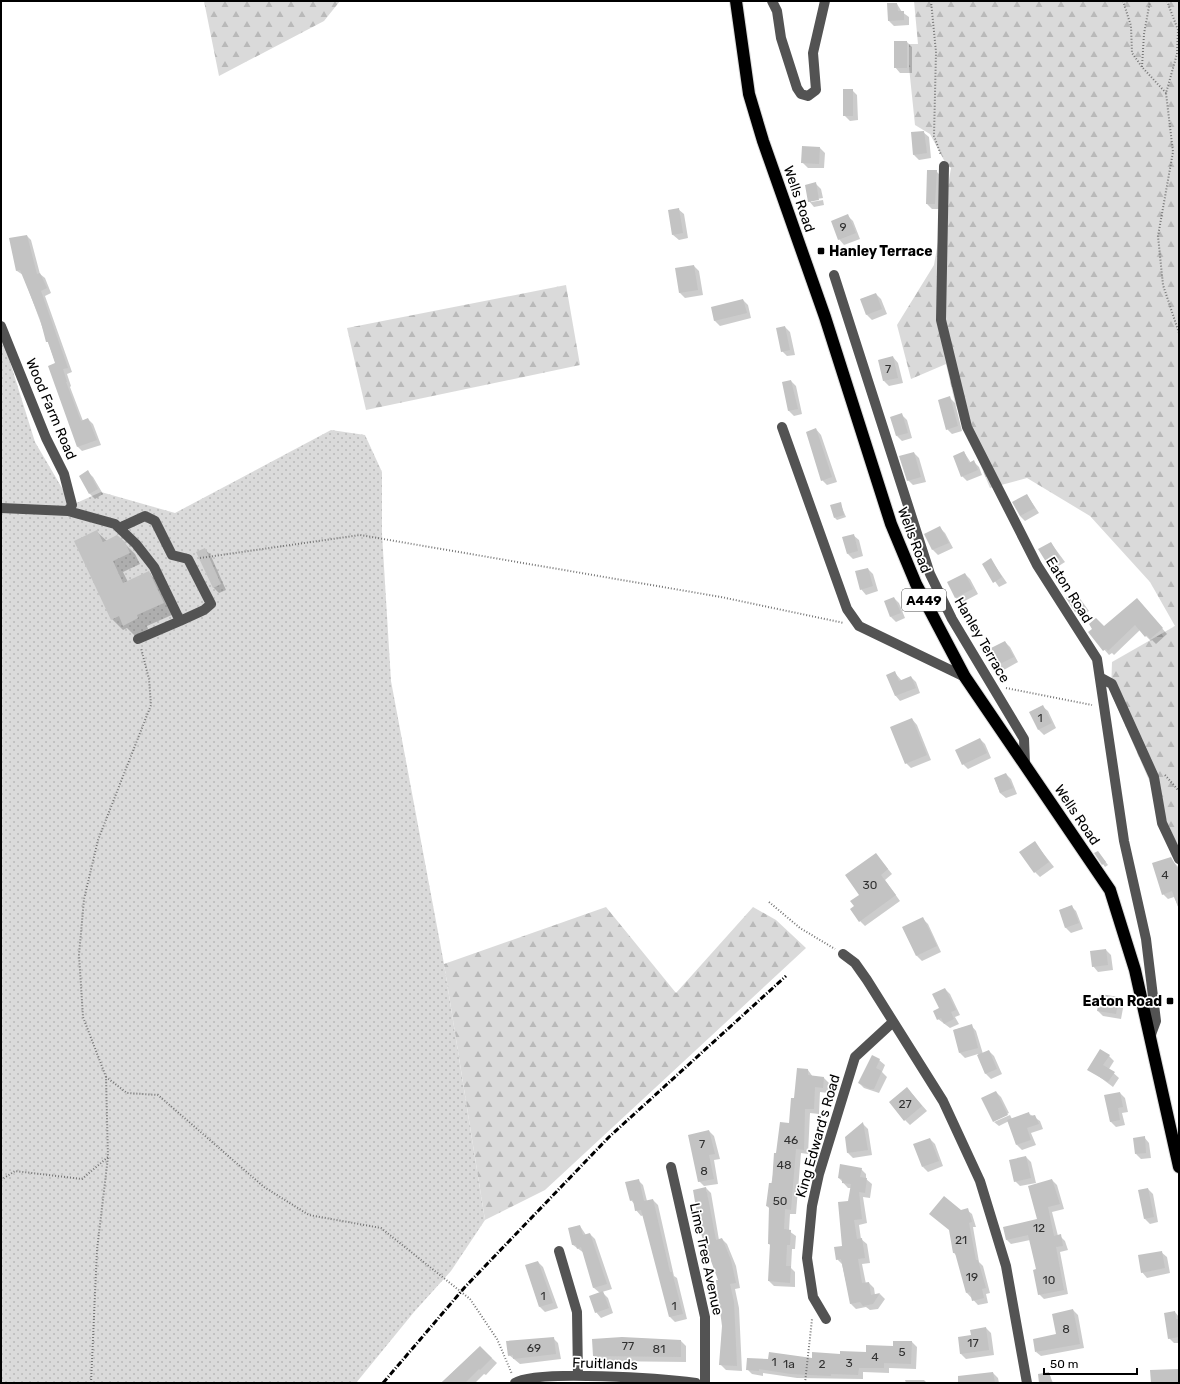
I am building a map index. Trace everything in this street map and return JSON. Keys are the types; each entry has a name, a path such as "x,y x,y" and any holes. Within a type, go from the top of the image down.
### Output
{"highway":[{"name":"Wells Road","path":"736,1 749,94 761,135 825,317 891,524 916,584 965,677 1110,890 1135,970 1179,1167"}],"street":[{"path":"772,1 777,11 781,38 797,88 801,94 808,96 816,90 813,53 825,1"},
{"name":"Eaton Road","path":"944,166 941,320 967,427 1036,565 1097,659 1124,841 1146,939 1156,1021 1150,1037"},
{"name":"Hanley Terrace","path":"834,275 930,574 952,619 1024,739 1025,764"},
{"name":"Wood Farm Road","path":"1,326 46,438 64,474 70,508"},
{"path":"782,427 847,609 859,626 965,677"},
{"path":"1,508 70,508 115,524 136,544 154,567 180,621"},
{"path":"119,528 145,516 155,521 172,555 188,559 211,604 204,610 138,639"},
{"path":"1101,678 1112,684 1154,777 1162,823 1179,859"},
{"path":"843,954 855,963 943,1101 980,1181 1006,1266 1026,1383"},
{"name":"King Edward's Road","path":"826,1320 813,1298 807,1258 812,1206 819,1174 855,1057 893,1022"},
{"name":"Lime Tree Avenue","path":"671,1166 705,1317 705,1383"},
{"path":"559,1251 577,1312 578,1376"},
{"name":"Fruitlands","path":"515,1382 540,1377 578,1376 696,1383"}],"path":[{"path":"931,1 936,52 934,136 944,166"},
{"path":"1123,1 1131,26 1132,53 1142,67 1166,93"},
{"path":"1142,67 1144,34 1150,1"},
{"path":"1166,1 1178,30 1177,54 1166,93 1173,152 1158,236 1163,285 1179,333"},
{"path":"188,559 360,535 721,597 859,626"},
{"path":"91,1383 97,1250 108,1157 106,1077 83,1017 78,955 84,899 98,840 151,705 149,678 138,639"},
{"path":"992,685 1105,707"},
{"path":"769,902 800,928 843,954"},
{"path":"106,1077 127,1093 158,1095 264,1187 309,1215 381,1228 470,1299 497,1339 515,1382"},
{"path":"1,1180 15,1171 82,1179 108,1157"},
{"path":"805,1383 813,1298"}],"green space":[{"path":"204,1 340,1 324,21 219,76"},
{"path":"914,1 1179,1 1179,849 1111,693 1112,662 1175,626 1150,582 1090,516 1027,478 990,488 955,403 946,364 911,379 897,325 934,265 951,168 946,164 930,134 915,125 909,67 909,44 918,44"},
{"path":"566,285 580,365 366,410 347,328"},
{"path":"1,333 35,442 72,505 101,492 175,513 331,430 365,435 382,472 382,534 391,681 444,964 485,1220 451,1271 414,1312 356,1383 1,1383"},
{"path":"606,907 676,993 753,907 776,920 806,948 545,1190 485,1220 444,964"}],"building":[{"path":"887,3 897,3 898,11 904,11 904,20 888,21"},
{"path":"894,41 907,41 907,68 894,68"},
{"path":"843,89 853,89 853,116 843,116"},
{"path":"924,131 927,153 913,155 911,132"},
{"path":"802,146 820,147 819,164 801,163"},
{"path":"927,170 937,170 935,204 926,204"},
{"path":"816,182 819,200 808,202 805,185"},
{"path":"679,208 683,233 672,235 668,210"},
{"path":"848,214 856,233 838,240 831,221"},
{"path":"27,235 37,274 40,273 47,288 41,291 68,368 63,369 66,382 81,421 88,418 97,440 77,447 48,366 55,363 48,342 46,342 40,319 20,270 16,271 9,238"},
{"path":"694,265 698,290 679,293 675,268"},
{"path":"876,293 882,309 866,315 860,299"},
{"path":"743,299 747,313 714,321 711,307"},
{"path":"785,326 790,350 781,352 776,328"},
{"path":"893,356 898,378 883,381 878,360"},
{"path":"791,380 798,409 788,411 782,382"},
{"path":"950,396 958,426 946,430 938,400"},
{"path":"902,413 908,433 896,436 890,417"},
{"path":"816,428 832,477 821,481 806,432"},
{"path":"964,451 969,463 974,460 978,470 961,477 953,456"},
{"path":"914,452 921,477 907,481 899,456"},
{"path":"88,470 98,489 89,494 79,476"},
{"path":"1027,494 1035,508 1020,516 1012,502"},
{"path":"841,502 844,515 834,518 830,505"},
{"path":"940,526 949,543 932,550 924,534"},
{"path":"97,530 103,542 117,535 125,542 130,553 113,561 123,583 149,571 164,603 137,615 138,618 123,626 119,616 111,620 74,541"},
{"path":"854,534 858,551 847,554 842,537"},
{"path":"1051,542 1060,557 1048,565 1038,549"},
{"path":"205,548 221,584 213,588 196,552"},
{"path":"991,558 1002,577 993,583 982,564"},
{"path":"868,568 873,586 860,590 855,571"},
{"path":"965,573 973,589 955,598 947,582"},
{"path":"1076,592 1084,606 1075,612 1066,598"},
{"path":"894,597 901,613 890,617 884,601"},
{"path":"1137,598 1163,628 1150,639 1147,635 1145,637 1135,625 1108,651 1106,649 1103,651 1088,632 1092,629 1089,624 1096,618 1104,626"},
{"path":"1005,641 1014,657 996,666 987,650"},
{"path":"895,671 899,681 911,676 916,688 895,696 886,675"},
{"path":"1043,705 1052,723 1038,730 1029,712"},
{"path":"912,718 927,755 905,764 890,727"},
{"path":"980,738 987,753 962,765 955,750"},
{"path":"1006,773 1013,788 1000,793 994,778"},
{"path":"1035,841 1049,862 1034,873 1019,852"},
{"path":"1098,851 1106,862 1102,865 1094,853"},
{"path":"876,853 888,869 881,875 896,895 859,922 850,909 854,906 850,901 859,895 845,875"},
{"path":"1171,857 1179,871 1179,909 1172,891 1162,895 1152,863"},
{"path":"1072,905 1079,923 1065,928 1059,910"},
{"path":"923,917 937,946 916,956 902,927"},
{"path":"1106,949 1108,965 1092,967 1090,951"},
{"path":"945,988 956,1010 951,1012 954,1019 944,1024 941,1018 937,1020 933,1011 939,1008 932,994"},
{"path":"1100,994 1119,997 1116,1014 1097,1011"},
{"path":"972,1024 978,1048 959,1053 953,1030"},
{"path":"1100,1049 1110,1055 1103,1065 1115,1072 1108,1082 1087,1070"},
{"path":"989,1050 997,1069 985,1074 977,1055"},
{"path":"872,1055 880,1059 876,1068 882,1071 874,1089 870,1089 858,1083"},
{"path":"797,1068 808,1069 808,1075 824,1077 823,1088 815,1087 814,1109 805,1109 804,1150 796,1149 791,1210 785,1209 784,1229 791,1230 790,1245 787,1245 786,1266 791,1266 790,1283 768,1281 770,1244 768,1244 769,1207 766,1206 769,1183 772,1183 774,1153 776,1153 780,1122 789,1123 791,1098 794,1098"},
{"path":"907,1087 922,1106 904,1121 889,1102"},
{"path":"996,1091 1008,1115 993,1122 981,1098"},
{"path":"1120,1092 1123,1107 1118,1108 1120,1120 1110,1122 1104,1095"},
{"path":"1029,1112 1030,1116 1035,1115 1039,1124 1027,1128 1031,1140 1016,1145 1007,1120"},
{"path":"863,1122 868,1150 847,1153 845,1137"},
{"path":"709,1130 715,1154 709,1155 714,1179 698,1182 688,1135"},
{"path":"1145,1136 1146,1153 1135,1154 1133,1138"},
{"path":"930,1138 939,1161 922,1167 913,1144"},
{"path":"1026,1156 1031,1178 1014,1182 1009,1160"},
{"path":"840,1164 862,1168 860,1177 867,1178 865,1193 859,1192 862,1219 854,1220 857,1239 862,1238 865,1258 858,1259 862,1283 869,1282 871,1295 880,1293 873,1304 863,1306 860,1302 850,1304 841,1259 836,1260 834,1247 842,1246 838,1202 848,1201 851,1184 842,1183 842,1179 838,1178"},
{"path":"639,1179 644,1201 653,1199 670,1272 672,1272 683,1314 669,1317 641,1210 635,1211 633,1200 630,1201 625,1182"},
{"path":"1052,1179 1060,1204 1048,1207 1054,1236 1061,1234 1063,1246 1056,1247 1064,1290 1038,1295 1033,1270 1036,1269 1028,1235 1006,1240 1003,1227 1037,1219 1028,1186"},
{"path":"706,1187 716,1240 722,1238 731,1260 736,1283 730,1284 734,1302 737,1366 719,1365 722,1326 716,1280 718,1280 700,1231 693,1190"},
{"path":"1148,1188 1154,1217 1144,1219 1138,1190"},
{"path":"944,1196 961,1210 968,1208 972,1222 969,1223 976,1260 978,1260 986,1288 982,1289 984,1298 972,1301 970,1292 966,1293 955,1253 953,1253 949,1230 929,1214"},
{"path":"580,1225 583,1235 590,1233 607,1284 593,1288 581,1247 577,1249 576,1245 572,1245 568,1228"},
{"path":"1162,1251 1165,1268 1141,1273 1138,1255"},
{"path":"538,1261 553,1303 539,1307 525,1265"},
{"path":"603,1291 609,1308 595,1313 589,1296"},
{"path":"1073,1309 1080,1344 1035,1352 1033,1339 1056,1334 1052,1314"},
{"path":"1175,1311 1176,1319 1179,1319 1179,1337 1168,1339 1164,1313"},
{"path":"986,1327 989,1350 960,1354 958,1337 971,1335 970,1330"},
{"path":"554,1337 556,1354 513,1359 513,1355 508,1356 506,1341"},
{"path":"622,1337 681,1340 681,1357 593,1356 592,1339"},
{"path":"893,1341 912,1341 911,1364 884,1363 884,1368 859,1368 858,1375 831,1374 831,1376 791,1374 759,1369 759,1371 746,1370 747,1358 768,1359 769,1352 812,1358 812,1352 840,1354 840,1351 866,1352 866,1345 893,1346"},
{"path":"480,1346 492,1358 480,1370 479,1369 465,1383 441,1383"},
{"path":"1179,1369 1179,1383 1151,1383 1150,1370"},
{"path":"993,1372 995,1383 958,1383 958,1376"},
{"path":"1049,1372 1052,1383 1039,1383 1038,1374"}],"railway":[{"path":"383,1383 465,1287 609,1137 786,976"}],"place":[{"name":"Hanley Terrace","path":"821,251"},
{"name":"Eaton Road","path":"1170,1001"}]}
